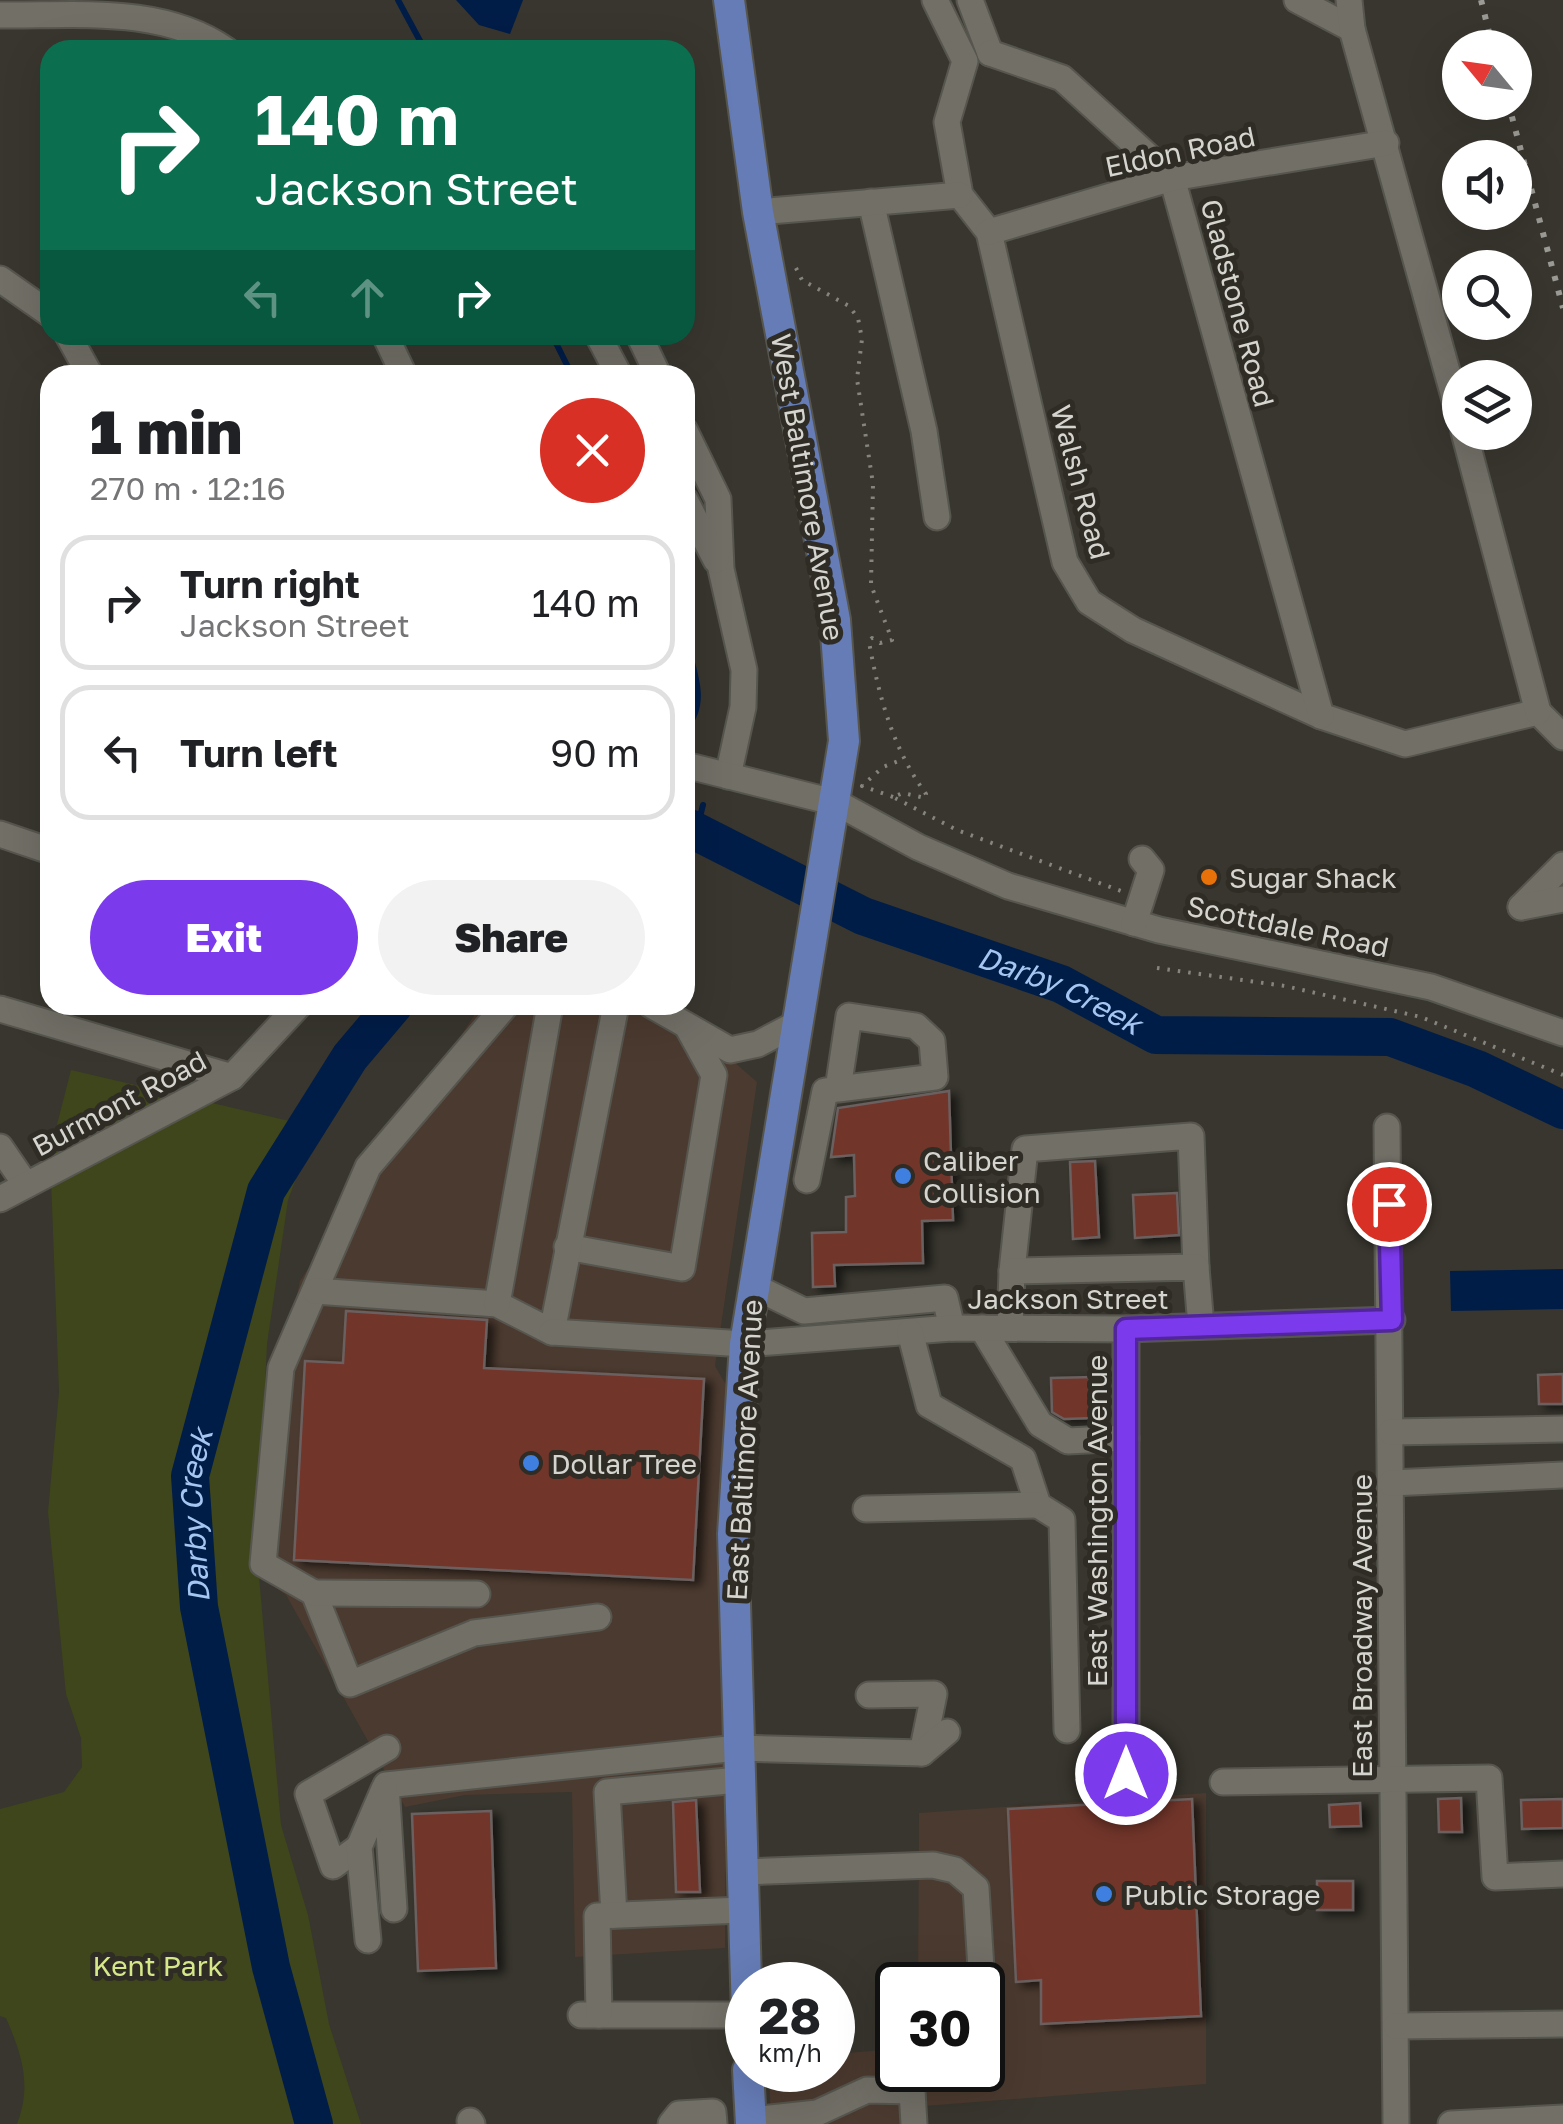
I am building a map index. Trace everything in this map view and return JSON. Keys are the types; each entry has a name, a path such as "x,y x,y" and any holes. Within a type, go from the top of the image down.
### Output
{"main road":[{"name":"West Baltimore Avenue","path":"729,0 758,212 836,620 844,741 806,976"},
{"name":"East Baltimore Avenue","path":"744,1962 734,1534 745,1344 806,976"},
{"path":"749,2092 751,2122"}],"street":[{"path":"935,0 964,61 990,53 970,0"},
{"path":"1296,0 1352,29"},
{"path":"1349,0 1352,29 1444,360"},
{"path":"0,14 152,18 198,30 212,40"},
{"name":"Gladstone Road","path":"990,53 1062,78 1172,178 1321,716"},
{"name":"Walsh Road","path":"964,61 948,122 960,195 989,232 1065,562 1090,602 1134,630 1321,716 1405,744 1538,712"},
{"name":"Eldon Road","path":"989,232 1172,178 1386,142"},
{"path":"758,212 960,195"},
{"path":"871,202 924,431 938,517"},
{"path":"0,278 40,307"},
{"path":"1469,450 1538,712 1563,738"},
{"path":"695,452 718,499 721,568 744,670 743,707 728,776"},
{"path":"695,519 721,568"},
{"path":"695,768 728,776 834,817"},
{"name":"Scottdale Road","path":"834,817 918,846 1008,886 1138,911 1432,987 1563,1033"},
{"path":"0,834 40,848"},
{"path":"1138,911 1151,870 1142,859"},
{"path":"1563,866 1522,907 1563,898"},
{"path":"0,1009 232,1077"},
{"name":"Burmont Road","path":"0,1199 232,1077 290,1015"},
{"path":"477,1594 314,1593 262,1564 281,1368 314,1290 368,1168 498,1015"},
{"path":"498,1304 548,1015"},
{"path":"314,1290 498,1304 552,1332 614,1015"},
{"path":"668,1015 730,1050 758,1044 798,1023"},
{"path":"567,1247 682,1268 714,1076 687,1026"},
{"path":"772,1177 818,1181 825,1091 838,1089"},
{"name":"East Broadway Avenue","path":"1387,1127 1392,1320 1391,1779 1396,2124"},
{"path":"1010,1328 1025,1150 1191,1136 1201,1326"},
{"path":"0,1147 26,1186"},
{"path":"1012,1271 1196,1266"},
{"path":"753,1286 804,1311 946,1298 952,1328"},
{"name":"Jackson Street","path":"552,1332 745,1344 952,1328 1126,1329 1392,1320"},
{"path":"982,1328 1040,1424 1068,1441 1126,1438"},
{"name":"East Washington Avenue","path":"1126,1329 1126,1774"},
{"path":"910,1332 929,1405 1023,1459 1038,1505"},
{"path":"1392,1432 1563,1429"},
{"path":"1391,1483 1563,1475"},
{"path":"866,1509 1038,1505 1062,1520 1067,1730"},
{"path":"314,1593 350,1684 474,1633 598,1616"},
{"path":"869,1695 934,1694 922,1752"},
{"path":"386,1785 738,1748 922,1752 948,1732"},
{"path":"359,1847 334,1866 308,1794 387,1748"},
{"path":"1223,1782 1489,1778 1495,1877 1563,1874"},
{"path":"614,1915 607,1792 739,1780"},
{"path":"368,1940 359,1847 386,1785"},
{"path":"386,1785 394,1910"},
{"path":"741,1872 933,1865 955,1870 976,1888 981,1962"},
{"path":"725,2015 590,2015 598,1916 742,1910"},
{"path":"1396,2026 1563,2024"},
{"path":"751,2122 817,2113 868,2090 912,2091 914,2124"},
{"path":"671,2124 680,2114 713,2112 714,2124"},
{"path":"1451,2124 1563,2118"}],"path":[{"path":"792,259 802,280 849,306 858,318 862,339 857,379 873,484 872,586 892,640 880,644 872,638 869,642 884,710 903,759 926,794 925,798 903,793 893,798"},
{"path":"903,759 884,767 862,786 957,830 1036,858 1138,911"},
{"path":"1157,968 1286,986 1421,1017 1563,1076"}],"shaded area":[{"path":"474,1015 680,1015 757,1082 715,1366 728,1388 725,1948 575,1957 572,1792 465,1795 405,1807 286,1595 240,1562 300,1281"},
{"path":"1206,1793 1206,2084 925,2106 925,2124 771,2124 770,2092 855,2092 855,2052 875,2051 875,2092 1005,2092 1005,1962 918,1962 919,1813"}],"green space":[{"name":"Kent Park","path":"71,1070 315,1127 288,1200 267,1344 257,1554 281,1825 308,1915 329,2024 361,2124 17,2124 24,2096 23,2070 6,2018 0,2016 0,1809 64,1792 82,1767 81,1738 66,1694 48,1512 59,1392 50,1152"}],"water":[{"path":"456,0 523,0 510,34 479,25"},
{"path":"1563,1269 1563,1309 1451,1311 1450,1271"}],"building":[{"name":"Caliber Collision","path":"949,1091 953,1220 922,1221 923,1263 834,1265 835,1286 813,1287 812,1233 846,1232 846,1197 855,1196 854,1155 831,1157 838,1108"},
{"path":"1095,1161 1099,1237 1073,1239 1070,1162"},
{"path":"1177,1193 1179,1235 1135,1238 1133,1195"},
{"path":"346,1311 487,1320 484,1368 704,1379 693,1580 294,1560 305,1361 343,1363"},
{"path":"1563,1374 1563,1404 1539,1404 1538,1375"},
{"path":"1094,1377 1095,1418 1064,1419 1052,1412 1051,1378"},
{"path":"1461,1798 1462,1832 1439,1832 1438,1799"},
{"name":"Public Storage","path":"1192,1799 1201,2016 1041,2024 1041,1980 1016,1982 1008,1809"},
{"path":"1563,1799 1563,1828 1522,1829 1521,1800"},
{"path":"696,1800 700,1892 676,1892 673,1802"},
{"path":"1360,1803 1361,1826 1330,1827 1329,1805"},
{"path":"491,1811 496,1968 418,1971 412,1814"},
{"path":"1317,1881 1353,1881 1353,1910 1317,1910"}],"waterway":[{"path":"398,0 420,40"},
{"path":"557,345 567,365"},
{"path":"695,673 695,712"},
{"path":"696,832 703,805"},
{"name":"Darby Creek","path":"695,831 863,916 1061,984 1156,1035 1390,1037 1477,1069 1563,1110"},
{"name":"Darby Creek","path":"314,2124 271,1967 199,1607 190,1476 266,1191 350,1057 386,1015"}],"railway":[{"path":"1481,0 1488,30"},
{"path":"1513,120 1563,308"}],"place":[{"name":"Sugar Shack","path":"1209,877"},
{"name":"Caliber Collision","path":"903,1176"},
{"name":"Dollar Tree","path":"531,1463"},
{"name":"Public Storage","path":"1104,1894"}],"route":[{"path":"1126,1774 1126,1329 1392,1320 1389,1204"}]}
